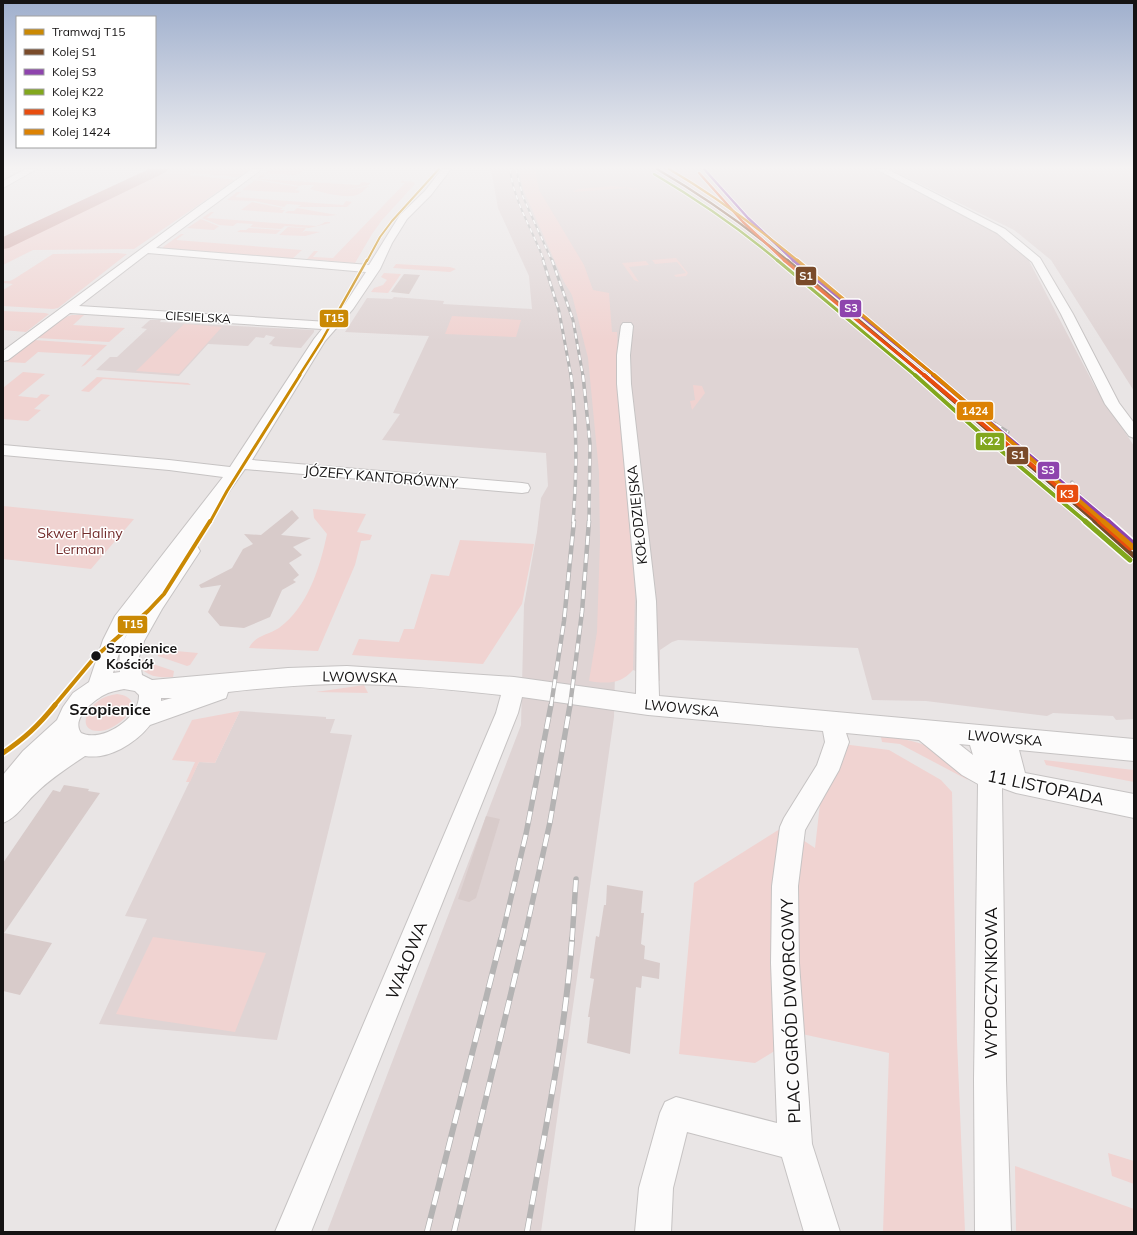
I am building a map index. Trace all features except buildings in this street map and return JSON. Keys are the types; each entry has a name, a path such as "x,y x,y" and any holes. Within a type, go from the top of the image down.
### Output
{"street":[{"path":"3,356 178,227"},
{"path":"140,685 116,681 98,687 89,693 77,704 69,717 67,726 70,737 81,745 95,746 111,743 130,733 145,717 149,707 150,698 140,685 129,657 134,640 155,604 186,560 238,468 320,340 353,300 374,268 397,227"},
{"path":"992,227 1001,231 1036,260 1071,321 1112,404 1134,434"},
{"path":"146,250 374,268"},
{"name":"CIESIELSKA","path":"66,309 331,326"},
{"name":"KOŁODZIEJSKA","path":"627,326 623,361 631,461 647,606 646,683 648,705"},
{"name":"JÓZEFY KANTORÓWNY","path":"3,450 169,465 238,468 522,488"},
{"path":"98,687 113,640 122,622 177,551 238,468"},
{"name":"LWOWSKA","path":"140,685 230,684 296,677 350,675 514,686 648,705 1134,750"},
{"name":"LWOWSKA","path":"145,717 212,694 230,684"},
{"name":"WAŁOWA","path":"293,1232 507,713 514,686"},
{"name":"PLAC OGRÓD DWORCOWY","path":"822,1232 795,1144 785,963 786,886 793,827 827,770 837,742 832,722"},
{"path":"3,798 9,777 27,763 67,726"},
{"name":"11 LISTOPADA","path":"924,731 992,774 1134,806"},
{"name":"WYPOCZYNKOWA","path":"970,735 992,774"},
{"name":"WYPOCZYNKOWA","path":"992,1232 990,1080 992,774 1004,738"},
{"path":"3,811 36,777 61,757 81,745"},
{"name":"PLAC OGRÓD DWORCOWY","path":"653,1232 656,1188 676,1113 795,1144"}],"shaded area":[{"path":"506,227 986,227 996,232 1027,257 1094,385 1134,446 1134,719 1116,720 1113,716 1053,713 1047,716 926,701 872,700 858,648 678,640 660,650 660,681 633,670 615,671 614,717 541,1232 327,1232 521,725 524,605 537,532 541,498 548,486 546,453 382,440 400,414 393,413 429,336 345,332 367,298 392,299 394,297 444,301 443,304 532,309 529,276"},
{"path":"1007,227 1134,227 1134,391 1051,260 1014,230"},
{"path":"150,320 161,320 160,322 314,330 314,332 301,348 272,346 273,345 269,344 275,337 266,335 264,338 256,337 248,346 208,344 179,376 96,370 110,357 117,357 147,329 141,328"},
{"path":"240,711 326,717 326,719 335,719 330,733 352,735 277,1040 99,1024 147,919 125,916 199,762 215,763"}],"green space":[{"path":"33,227 167,227 134,249 33,250 3,265 3,241"},
{"path":"189,227 218,227 214,230 187,228"},
{"path":"250,227 284,227 281,229"},
{"path":"288,227 306,228 302,233 305,231 320,232 305,236 279,235"},
{"path":"293,227 315,227 309,228"},
{"path":"363,227 377,227 355,263 307,259 314,251 318,251 313,257 333,258"},
{"path":"540,227 561,227 584,265 593,290 609,293 612,332 617,332 624,466 635,594 633,670 624,678 608,683 589,681 597,632 600,541 599,472 588,358 572,295 564,282"},
{"path":"249,228 281,230 276,234 237,232"},
{"path":"181,234 184,234 176,240 302,250 291,260 163,249 163,247"},
{"path":"53,254 127,254 58,308 3,306 3,290 13,284 3,283 3,281 10,281 14,279"},
{"path":"676,258 688,273 686,276 676,277 674,275 686,273 677,262 655,264 652,260"},
{"path":"646,261 649,265 629,267 639,282 634,280 622,263"},
{"path":"396,264 450,267 456,269 450,272 393,268"},
{"path":"384,273 401,274 388,293 371,292 374,288 383,285 387,280 381,277"},
{"path":"3,311 49,314 26,332 3,330"},
{"path":"72,315 84,315 73,325 125,328 109,342 37,338 65,317"},
{"path":"452,316 521,320 516,337 445,334"},
{"path":"184,324 222,327 179,374 136,371"},
{"path":"34,340 107,345 81,367 92,355 38,352 25,363 6,362"},
{"path":"23,372 45,374 18,396 37,398 41,394 50,395 34,409 41,410 28,421 3,419 3,388"},
{"path":"97,377 188,383 191,385 103,379 89,392 81,391"},
{"path":"693,385 702,386 705,393 692,410 690,401 695,400"},
{"name":"Skwer Haliny Lerman","path":"3,506 134,519 91,569 3,559"},
{"path":"313,509 366,514 357,532 372,535 370,540 361,541 355,565 318,651 249,648 258,638 279,628 289,619 298,609 311,586 321,560 327,534 314,518"},
{"path":"460,540 534,544 522,604 483,664 352,655 359,639 399,642 404,629 414,629 431,574 449,576"},
{"path":"175,651 198,653 190,665 187,666 158,656"},
{"path":"138,659 174,671 173,677 159,677 147,673 139,667"},
{"path":"364,685 368,693 316,692"},
{"path":"117,694 127,697 131,701 131,707 128,714 123,720 108,729 100,731 89,728 86,725 86,720 89,710 99,700"},
{"path":"240,711 215,763 199,762 190,782 186,782 195,762 172,760 192,720"},
{"path":"881,737 910,740 928,746 944,754 954,762 968,780 900,744 882,742"},
{"path":"827,742 889,750 941,780 952,792 957,1040 965,1232 883,1232 889,1053 802,1034 755,1063 679,1054 694,883 783,827 815,848"},
{"path":"1044,760 1134,770 1134,782 1046,765"},
{"path":"153,937 266,953 235,1032 116,1014"},
{"path":"1108,1153 1134,1161 1134,1184 1112,1176"},
{"path":"1015,1166 1134,1209 1134,1232 1016,1232"}],"waterway":[{"path":"3,244 40,227"}],"railway":[{"path":"530,227 544,261"},
{"path":"536,227 552,261"},
{"path":"543,260 559,311 571,376"},
{"path":"552,260 573,320 583,376"},
{"path":"913,365 928,376"},
{"path":"571,375 576,448 573,522"},
{"path":"583,375 590,444 589,522"},
{"path":"927,375 981,415 1008,432"},
{"path":"1072,482 1095,522"},
{"path":"551,706 564,621 574,521"},
{"path":"570,706 582,612 589,521"},
{"path":"501,940 526,834 551,705"},
{"path":"524,940 550,822 570,705"},
{"path":"572,940 576,879"},
{"path":"427,1232 501,939"},
{"path":"454,1232 524,939"},
{"path":"527,1232 559,1049 569,976 572,939"}],"tram line":[{"name":"T15","path":"3,753 21,741 36,728 95,657 148,611 164,594 202,536 227,491 322,340 380,237 388,227"}],"rail line":[{"name":"K22","path":"735,227 909,370 980,433 1058,497 1130,560"},
{"name":"S1","path":"746,227 913,365 984,428 1062,492 1134,556"},
{"name":"K3","path":"748,227 842,309 1013,448 1130,548"},
{"name":"S3","path":"757,227 796,263 1017,444 1134,544"},
{"name":"1424","path":"757,227 917,360 1134,548"}],"place":[{"name":"Szopienice Kościół","path":"96,656"}],"district":[{"name":"Szopienice","path":"110,709"}]}
